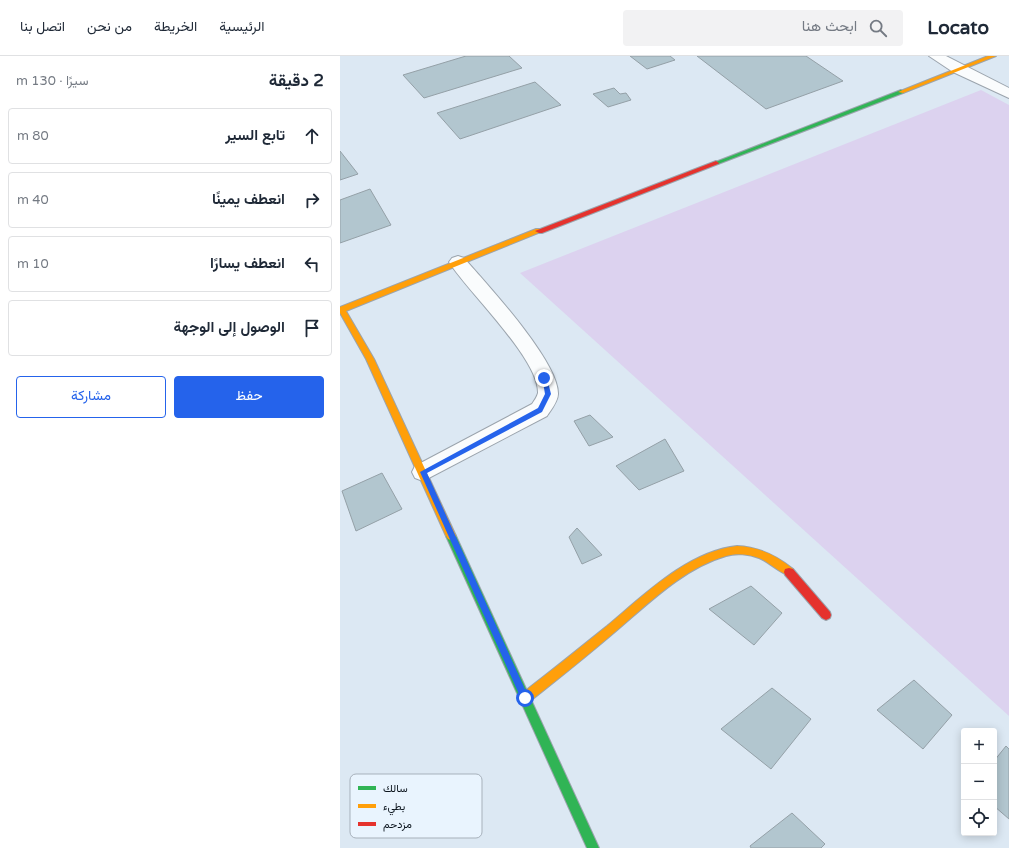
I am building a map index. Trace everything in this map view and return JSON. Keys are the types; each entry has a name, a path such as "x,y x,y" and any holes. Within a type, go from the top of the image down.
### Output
{"street":[{"path":"936,56 958,69 1009,94"},
{"path":"593,848 423,472 370,359 341,310 458,262 737,156 993,56"},
{"path":"423,472 540,410 548,394 544,378 530,352 458,262"},
{"path":"525,698 634,609 682,574 719,554 740,550 762,554 775,561 788,572 826,614"}],"shaded area":[{"path":"981,90 1009,105 1009,716 520,273"}],"building":[{"path":"466,56 509,56 522,68 424,98 403,75"},
{"path":"630,56 670,56 675,60 647,69"},
{"path":"697,56 806,56 843,81 766,109"},
{"path":"535,82 561,105 460,139 437,113"},
{"path":"614,88 620,94 626,93 631,100 608,107 593,94"},
{"path":"340,151 358,174 340,180"},
{"path":"370,189 391,225 340,243 340,200"},
{"path":"590,415 613,437 589,446 574,421"},
{"path":"665,439 684,471 639,490 616,466"},
{"path":"382,473 402,509 356,531 342,491"},
{"path":"577,528 602,555 582,564 569,537"},
{"path":"751,586 782,613 754,645 709,609"},
{"path":"914,680 952,715 923,749 877,710"},
{"path":"772,688 811,719 771,769 721,729"},
{"path":"1006,746 1009,749 1009,819 997,809 997,757"},
{"path":"792,813 825,844 821,848 751,848 750,846"}],"traffic: fast":[{"path":"716,163 901,92"},
{"path":"451,536 593,848"}],"traffic: slow":[{"path":"901,92 993,56"},
{"path":"340,310 539,231"},
{"path":"342,310 370,359 451,536"},
{"path":"525,698 667,583 698,563 728,551 745,550 768,557 789,572"}],"traffic: jam":[{"path":"539,231 716,163"},
{"path":"789,572 826,615"}],"route":[{"path":"525,698 423,472 503,431 540,410 548,394 544,378"}]}
